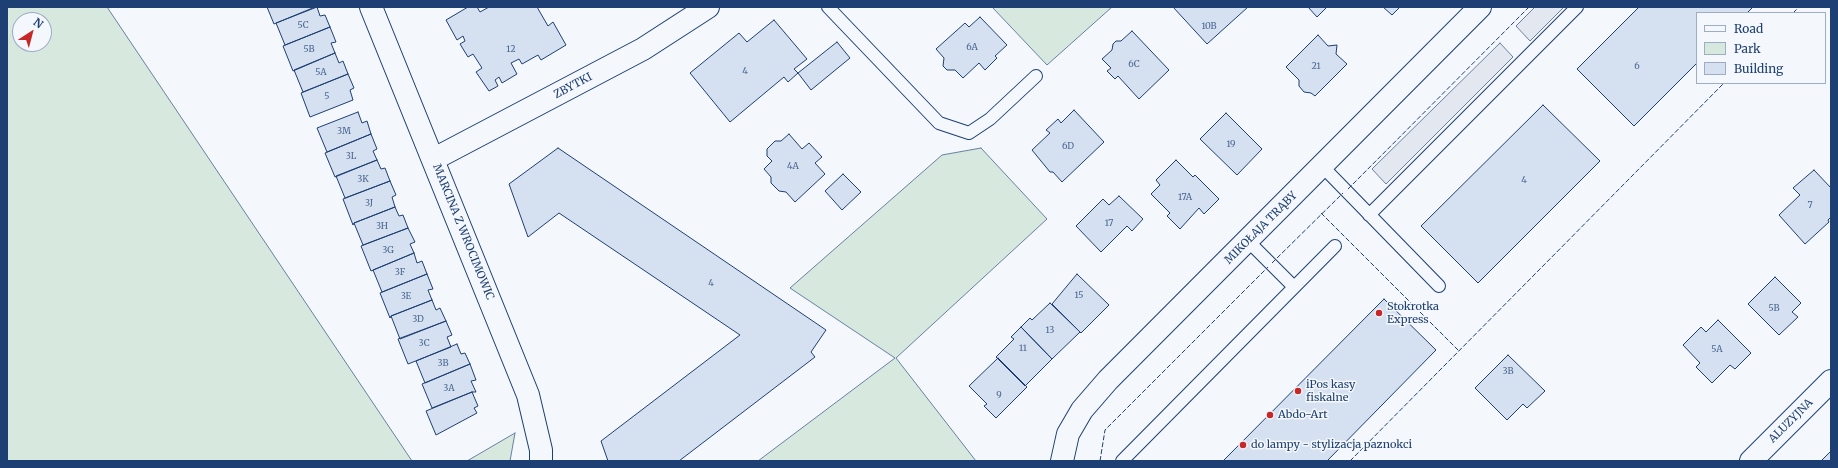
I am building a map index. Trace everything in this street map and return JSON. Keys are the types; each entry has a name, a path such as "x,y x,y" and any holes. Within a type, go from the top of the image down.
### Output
{"street":[{"name":"MARCINA Z WROCIMOWIC","path":"371,7 434,159 528,395 541,450 541,461"},
{"name":"ZBYTKI","path":"434,159 643,49 708,7"},
{"name":"MIKOŁAJA TRĄBY","path":"1062,461 1068,434 1082,410 1139,348 1248,241 1480,7"},
{"name":"ALUZYJNA","path":"1751,461 1831,381"}],"lane":[{"path":"828,7 939,123 969,133 990,119 1036,76"},
{"path":"1369,215 1577,7"},
{"path":"1322,166 1439,286"},
{"path":"1248,241 1294,287"},
{"path":"1122,461 1335,246"}],"green space":[{"path":"7,7 107,7 412,461 7,461"},
{"path":"992,7 1112,7 1047,65"},
{"path":"981,148 1047,219 896,358 976,461 758,461 895,358 790,288 942,155"},
{"path":"515,433 510,461 467,461"}],"shaded area":[{"path":"1535,7 1564,7 1530,41 1516,26"},
{"path":"1500,43 1513,57 1386,184 1372,169"}],"building":[{"path":"267,7 315,7 274,24"},
{"path":"317,7 320,16 325,15 330,27 285,45 276,23"},
{"path":"468,7 477,7 480,12 489,7 537,7 548,26 553,22 566,45 541,60 538,55 522,64 519,59 511,63 517,74 502,83 499,77 495,80 498,86 489,91 476,72 482,68 473,54 468,57 460,44 465,41 463,36 457,40 446,20"},
{"path":"1173,7 1248,7 1207,44"},
{"path":"1308,7 1327,7 1317,17"},
{"path":"1383,7 1400,7 1392,15"},
{"path":"1639,7 1753,7 1748,12 1696,12 1696,64 1634,126 1577,69"},
{"path":"980,17 1007,45 995,56 997,58 985,70 979,63 963,78 955,70 947,70 943,66 944,58 936,49 965,23 969,27"},
{"path":"774,20 807,59 794,69 798,73 788,82 784,77 730,122 690,73 739,33 747,42"},
{"path":"330,27 336,42 331,43 335,53 293,71 283,46"},
{"path":"1132,31 1169,70 1139,99 1118,76 1115,79 1107,71 1111,68 1102,59 1112,50 1113,44 1116,41 1121,41"},
{"path":"1318,35 1328,46 1337,45 1336,54 1347,64 1315,96 1311,93 1304,92 1299,86 1299,80 1286,67"},
{"path":"837,42 850,58 811,90 798,73"},
{"path":"335,53 339,63 343,61 348,74 303,92 294,70"},
{"path":"348,74 354,88 350,90 353,100 310,117 301,93"},
{"path":"1543,105 1600,161 1478,283 1421,226"},
{"path":"1074,110 1104,142 1062,182 1053,172 1050,172 1032,150 1050,133 1046,130 1058,119 1061,123"},
{"path":"358,112 362,123 367,121 371,134 327,152 317,128"},
{"path":"1226,113 1262,149 1237,175 1200,139"},
{"path":"371,134 377,149 373,151 377,160 335,177 325,153"},
{"path":"789,134 802,149 809,143 822,157 815,163 825,174 795,202 786,192 779,191 771,183 771,177 764,169 772,161 767,156 767,149 775,141 781,141"},
{"path":"558,148 826,330 811,352 815,357 679,461 608,461 601,441 740,335 559,213 528,237 509,184"},
{"path":"377,160 381,169 385,168 390,181 345,198 336,176"},
{"path":"1176,160 1193,177 1195,175 1219,199 1204,214 1199,208 1180,229 1167,216 1170,213 1151,194 1160,185 1156,180"},
{"path":"1814,170 1831,188 1831,217 1828,220 1829,222 1805,244 1779,215 1800,195 1793,188"},
{"path":"843,174 861,192 842,210 825,191"},
{"path":"390,181 396,195 392,197 395,207 354,223 353,225 343,199"},
{"path":"1119,196 1143,219 1132,231 1127,226 1101,252 1076,226 1103,199 1109,205"},
{"path":"395,207 399,216 403,215 408,228 363,245 354,223"},
{"path":"408,228 415,242 410,244 414,253 371,271 361,246"},
{"path":"414,253 417,263 422,261 427,274 382,292 373,270"},
{"path":"427,274 433,289 428,290 432,300 391,316 390,318 380,293"},
{"path":"1077,274 1109,305 1081,333 1052,304"},
{"path":"1775,277 1801,303 1792,312 1798,317 1779,335 1748,304"},
{"path":"1384,299 1436,350 1327,461 1223,461"},
{"path":"432,300 436,310 440,308 446,321 400,339 391,316"},
{"path":"1050,303 1080,332 1052,359 1021,327 1030,318 1032,320"},
{"path":"1718,320 1751,353 1735,369 1730,365 1712,383 1696,367 1700,363 1683,345 1701,327 1706,332"},
{"path":"446,321 452,335 447,337 451,347 408,364 398,339"},
{"path":"1021,327 1052,359 1025,386 996,357 1014,339 1011,337"},
{"path":"457,344 461,354 465,353 470,364 425,383 416,361"},
{"path":"1508,355 1545,391 1527,408 1523,404 1507,420 1475,388"},
{"path":"998,358 1027,387 996,418 984,406 987,404 969,386"},
{"path":"470,364 476,380 471,381 476,392 472,392 432,408 422,384"},
{"path":"472,392 478,406 474,408 477,413 436,435 426,411"},
{"path":"1831,451 1831,461 1821,461"}],"fence":[{"path":"1348,189 1529,7"},
{"path":"1794,12 1799,7"},
{"path":"1350,461 1723,84"},
{"path":"1272,263 1343,193"},
{"path":"1321,213 1459,351"},
{"path":"1100,461 1105,430 1268,267"}],"place":[{"name":"Stokrotka Express","path":"1379,313"},
{"name":"iPos kasy fiskalne","path":"1298,391"},
{"name":"Abdo-Art","path":"1270,415"},
{"name":"do lampy - stylizacja paznokci","path":"1243,445"}]}
